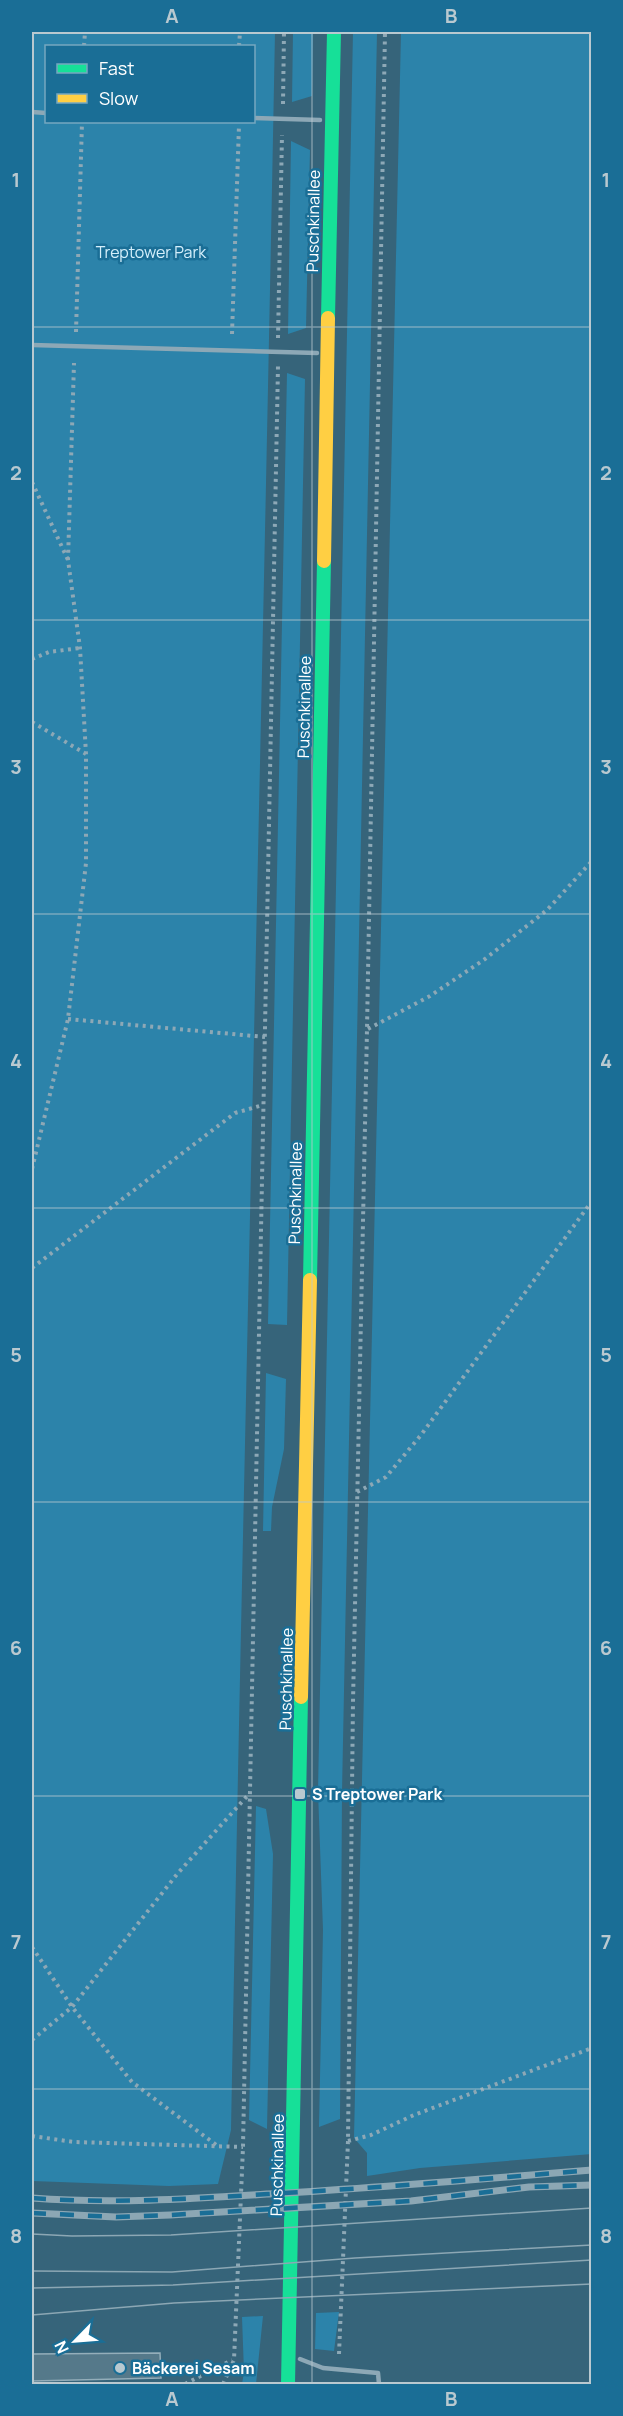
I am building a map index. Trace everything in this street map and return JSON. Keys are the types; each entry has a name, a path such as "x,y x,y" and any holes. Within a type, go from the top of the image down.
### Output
{"main road":[{"name":"Puschkinallee","path":"288,2385 334,32"},
{"name":"Puschkinallee","path":"276,2385 289,2355"}],"lane":[{"path":"255,118 332,120"},
{"path":"32,345 327,353"},
{"path":"289,2355 323,2368 378,2373 379,2385"}],"path":[{"path":"223,2385 234,2360 243,2147 284,32"},
{"path":"338,2370 348,2141 357,1492 385,32"},
{"path":"32,1169 68,1019 86,863 86,754 80,648 68,560 82,123"},
{"path":"231,351 239,123"},
{"path":"32,482 68,560"},
{"path":"32,659 49,652 80,648"},
{"path":"32,722 86,754"},
{"path":"367,1029 430,996 485,959 547,910 591,861"},
{"path":"68,1019 265,1037"},
{"path":"32,1268 235,1113 263,1105"},
{"path":"357,1492 386,1477 421,1435 591,1201"},
{"path":"32,2040 72,2007 178,1873 249,1793"},
{"path":"32,1947 72,2007 132,2082 219,2147"},
{"path":"348,2141 371,2135 414,2115 591,2048"},
{"path":"32,2136 74,2142 243,2147"},
{"path":"185,2385 234,2360"}],"green space":[{"name":"Treptower Park","path":"32,32 275,32 231,2130 218,2184 169,2186 32,2181"},
{"path":"293,32 313,32 312,96 292,102"},
{"path":"353,32 377,32 342,1792 340,2119 319,2127 323,1930 318,1791"},
{"path":"401,32 591,32 592,2154 420,2168 367,2176 367,2153 354,2138"},
{"path":"291,141 310,150 306,328 288,334"},
{"path":"287,373 305,379 287,1325 268,1324"},
{"path":"266,1373 286,1379 284,1449 272,1507 271,1531 263,1531"},
{"path":"256,1806 266,1809 273,1854 267,2129 249,2120"},
{"path":"339,2312 334,2351 315,2349 316,2313"},
{"path":"263,2316 256,2384 242,2384 244,2372 242,2317"}],"building":[{"path":"160,2353 161,2378 32,2381 32,2354"}],"tram line":[{"path":"32,2234 171,2235 592,2208"},
{"path":"32,2271 172,2272 355,2258 592,2245"},
{"path":"32,2288 173,2285 592,2260"},
{"path":"32,2315 174,2303 592,2284"}],"railway":[{"path":"32,2198 121,2201 209,2198 592,2170"},
{"path":"32,2213 116,2217 170,2215 411,2201 529,2187 592,2185"}],"traffic: fast":[{"path":"328,318 334,32"},
{"path":"310,1280 324,561"},
{"path":"288,2384 301,1697"}],"traffic: slow":[{"path":"324,561 328,318"},
{"path":"301,1697 310,1280"}],"place":[{"name":"S Treptower Park","path":"300,1794"},
{"name":"Bäckerei Sesam","path":"120,2368"}]}
